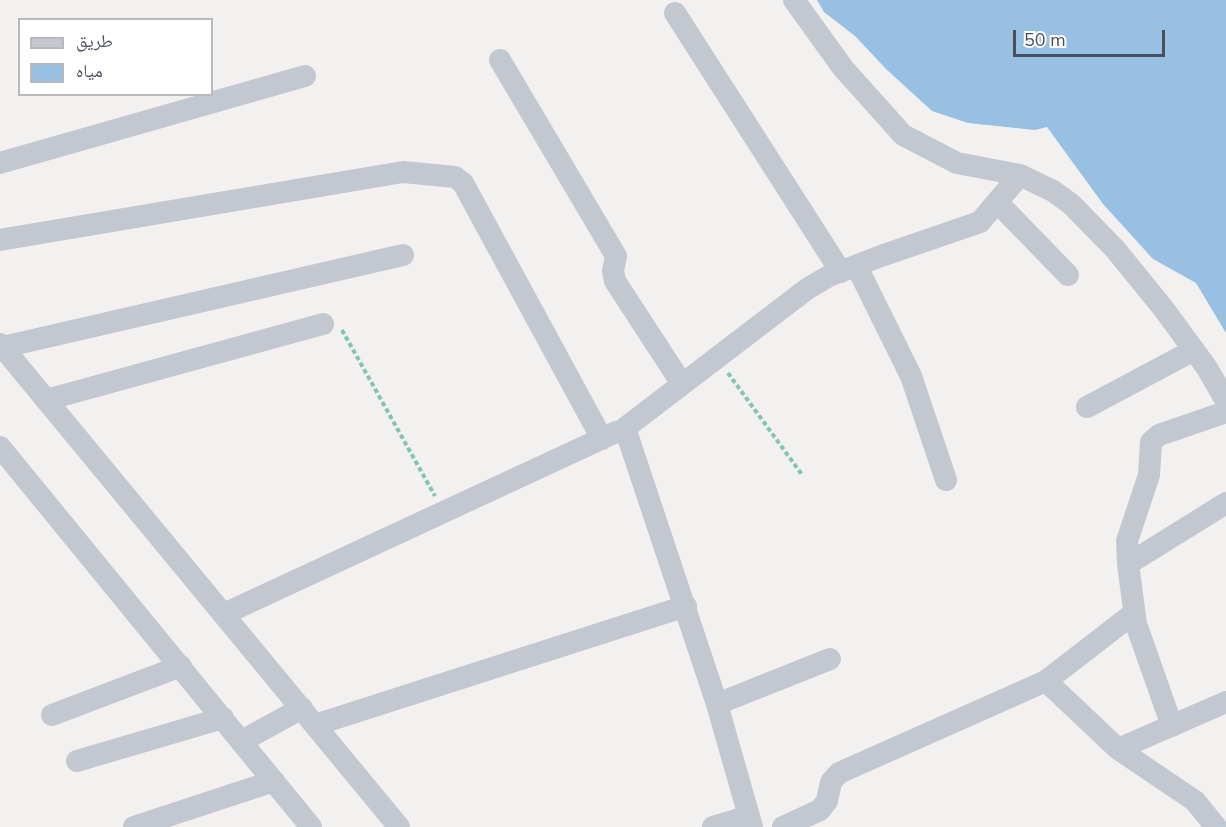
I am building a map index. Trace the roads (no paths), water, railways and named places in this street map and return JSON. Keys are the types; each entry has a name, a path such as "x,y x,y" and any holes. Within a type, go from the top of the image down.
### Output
{"street":[{"path":"794,0 843,68 886,119 903,135 957,163 1020,176 1053,191 1092,223 1194,350 1226,401"},
{"path":"675,13 849,270 911,376 946,480"},
{"path":"500,60 616,256 613,271 615,281 682,384"},
{"path":"0,163 304,76"},
{"path":"0,240 404,172 455,177 463,183 602,439"},
{"path":"224,614 625,428 807,290 881,256 980,222 1020,176"},
{"path":"998,203 1068,275"},
{"path":"399,827 2,346 403,255"},
{"path":"46,400 323,324"},
{"path":"1087,407 1194,350"},
{"path":"1172,726 1134,613 1127,541 1149,475 1151,442 1159,435 1226,412"},
{"path":"625,428 686,606 750,821 713,827"},
{"path":"0,447 242,741 308,826"},
{"path":"1128,564 1226,502"},
{"path":"242,741 308,717 686,606"},
{"path":"783,827 820,810 827,801 831,782 839,774 1046,681 1134,613"},
{"path":"717,704 830,659"},
{"path":"52,715 181,666"},
{"path":"1046,681 1118,749 1182,790 1195,801 1216,827"},
{"path":"1118,749 1226,702"},
{"path":"77,761 223,718"},
{"path":"134,827 274,781"}],"water":[{"path":"817,0 1226,0 1226,333 1196,283 1153,259 1103,204 1047,127 1035,130 968,123 932,111 886,69 855,36 824,12"}]}
